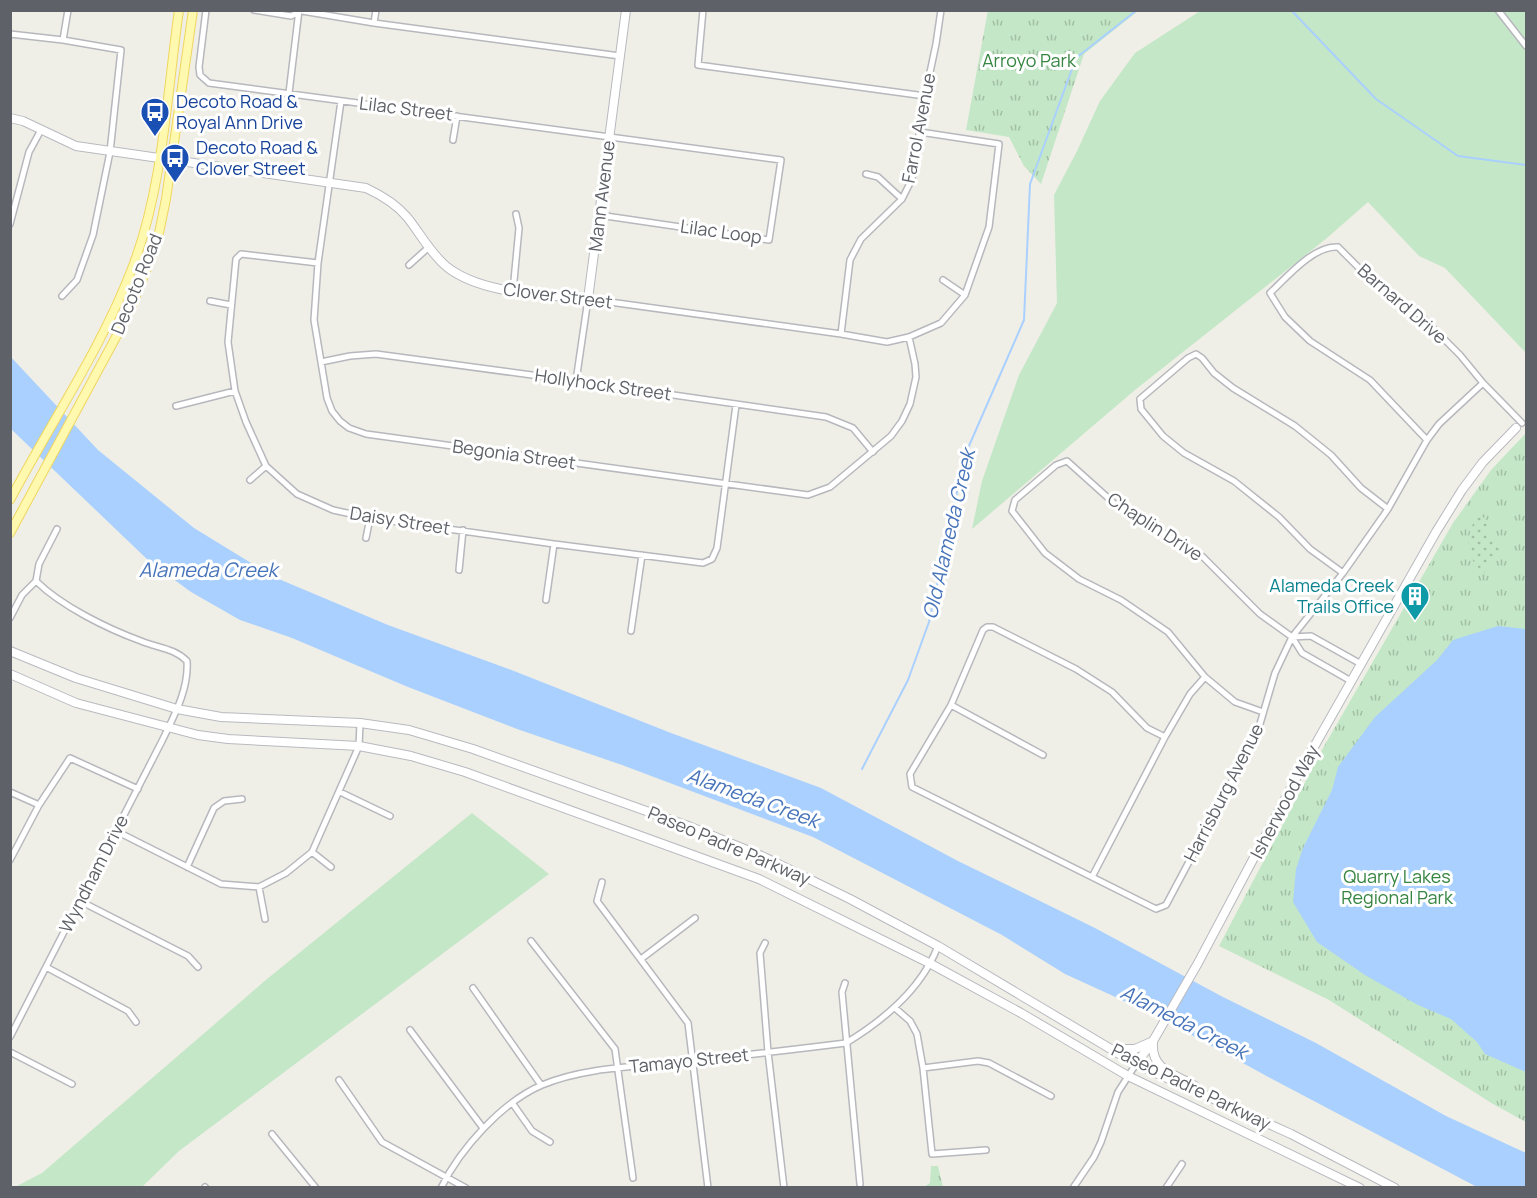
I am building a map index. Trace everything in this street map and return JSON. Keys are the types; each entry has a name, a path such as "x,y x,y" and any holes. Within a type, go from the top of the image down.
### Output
{"main road":[{"name":"Decoto Road","path":"10,500 116,307 133,265 150,207 159,159 179,10"},
{"name":"Decoto Road","path":"10,533 133,303 147,268 159,232 172,160 193,10"},
{"name":"Mann Avenue","path":"588,300 626,10"},
{"name":"Clover Street","path":"10,118 76,146 366,188 383,196 406,215 447,267 465,278 513,291 588,300"},
{"name":"Isherwood Way","path":"1136,1064 1182,991 1361,663 1461,490 1483,462 1521,423"},
{"name":"Paseo Padre Parkway","path":"10,651 76,678 177,709 221,717 360,723 409,730 473,749 691,827 764,857 828,888 938,946 1136,1064 1291,1134 1395,1188"},
{"name":"Paseo Padre Parkway","path":"10,674 76,703 198,735 228,739 359,746 411,756 465,772 759,879 931,964 1021,1013 1128,1076 1360,1188"},
{"path":"1111,1049 1135,1049 1153,1040 1155,1060 1161,1067 1212,1099"}],"street":[{"path":"63,40 68,10"},
{"name":"Lilac Street","path":"206,10 199,67 200,75 209,83 610,135"},
{"path":"254,10 291,15 298,11 620,56"},
{"path":"374,23 376,10"},
{"path":"703,10 698,65 925,96"},
{"name":"Farrol Avenue","path":"841,333 850,260 861,239 902,199 912,179 941,10"},
{"path":"1498,10 1527,46"},
{"path":"289,93 298,11"},
{"path":"10,34 121,50 110,152 93,235 77,280 62,296"},
{"name":"Begonia Street","path":"341,101 318,263 314,320 327,398 332,411 349,428 366,434 808,495 830,487 891,436 902,421 910,404 916,377 909,337"},
{"path":"453,140 457,116"},
{"path":"10,224 29,152 41,130"},
{"name":"Clover Street","path":"588,300 841,333 887,342 909,337 941,323 965,295 989,227 999,144 920,132"},
{"name":"Lilac Loop","path":"599,215 769,240 781,160 610,135"},
{"path":"867,174 878,177 902,199"},
{"path":"513,291 519,228 516,214"},
{"name":"Barnard Drive","path":"1427,440 1370,380 1310,341 1285,317 1270,292 1320,250 1330,246 1338,247 1373,282 1417,312 1460,355 1521,423"},
{"path":"409,265 429,247"},
{"name":"Daisy Street","path":"318,263 241,254 236,259 231,305 228,342 235,391 266,466 297,494 333,510 370,518 703,563 712,559 717,548 725,484"},
{"path":"943,280 965,295"},
{"name":"Mann Avenue","path":"576,381 588,300"},
{"path":"210,301 231,305"},
{"name":"Hollyhock Street","path":"321,362 376,354 826,417 853,428 873,452"},
{"path":"1343,573 1310,549 1278,517 1234,481 1184,453 1163,436 1141,409 1140,399 1188,358 1196,354 1214,373 1233,388 1294,426 1331,455 1360,488 1388,509"},
{"name":"Harrisburg Avenue","path":"1092,877 1156,909 1166,904 1257,734 1275,673 1293,637 1343,573 1388,509 1427,440 1439,424 1483,383"},
{"path":"176,406 235,391"},
{"path":"725,484 736,405"},
{"name":"Chaplin Drive","path":"1205,677 1168,632 1121,600 1079,579 1045,553 1012,511 1015,500 1056,465 1067,461 1116,505 1203,557 1260,614 1293,637 1302,653 1351,681"},
{"path":"250,480 266,466"},
{"path":"366,538 370,518"},
{"path":"10,618 22,595 36,581 39,564 57,529"},
{"path":"459,570 463,530"},
{"path":"546,600 554,544"},
{"path":"631,631 642,555"},
{"name":"Wyndham Drive","path":"10,1037 138,789 177,709 188,676 187,661 179,652 144,643 121,633 50,595 36,581"},
{"path":"1165,737 1147,728 1112,692 1076,669 993,627 987,627 983,630 951,705 910,774 910,780 912,787 1092,877 1165,737 1190,694 1205,677 1235,702 1263,712"},
{"name":"Chaplin Drive","path":"1293,637 1311,636 1361,663"},
{"path":"951,705 1043,755"},
{"path":"116,831 221,884 259,887 286,873 312,852 359,746 360,723"},
{"path":"10,860 39,805 70,758 138,789"},
{"path":"10,792 39,805"},
{"path":"340,792 390,816"},
{"path":"187,867 214,808 224,801 242,799"},
{"path":"312,852 331,867"},
{"path":"602,882 597,901 688,1023 708,1188"},
{"path":"259,887 265,919"},
{"path":"80,901 188,956 198,968"},
{"path":"641,959 695,918"},
{"path":"531,940 615,1049 633,1178"},
{"path":"765,943 760,954 768,1052 784,1188"},
{"name":"Tamayo Street","path":"441,1188 483,1128 513,1104 542,1086 574,1075 619,1068 846,1043 870,1029 895,1008 931,964 938,946"},
{"path":"46,967 128,1011 136,1022"},
{"path":"845,983 842,992 860,1184"},
{"path":"473,988 542,1086"},
{"path":"895,1008 910,1021 917,1034 932,1154 986,1150"},
{"path":"410,1030 483,1128"},
{"path":"10,1052 72,1084"},
{"path":"922,1068 978,1061 989,1063 1051,1096"},
{"name":"Isherwood Way","path":"1073,1188 1094,1157 1118,1092 1136,1064"},
{"path":"339,1080 382,1142 466,1188"},
{"path":"513,1104 532,1131 550,1142"},
{"path":"272,1134 316,1188"},
{"path":"1166,1188 1182,1164"}],"green space":[{"name":"Arroyo Park","path":"988,10 1138,11 1084,54 1041,184 1024,166 1009,137 966,130"},
{"path":"1200,11 1526,11 1526,353 1445,268 1419,256 1368,202 1327,238 1135,390 972,529 982,481 1019,375 1057,303 1054,195 1100,101 1135,53"},
{"name":"Quarry Lakes Regional Park","path":"1526,433 1526,1122 1493,1104 1329,1000 1219,946 1323,748 1453,523 1491,470"},
{"path":"1477,513 1491,523 1490,538 1502,548 1484,573 1472,558 1468,545"},
{"path":"472,813 549,874 179,1151 142,1187 15,1187 42,1173 267,979"},
{"path":"931,1166 938,1166 943,1187 924,1187 930,1183"}],"water":[{"name":"Alameda Creek","path":"10,356 98,450 194,528 274,577 388,625 821,788 958,861 1095,928 1221,996 1316,1043 1446,1116 1526,1153 1526,1187 1477,1187 1157,1016 1065,974 1002,935 813,837 622,765 517,729 408,687 292,638 240,620 191,592 150,562 11,429"},
{"name":"Quarry Lakes Regional Park","path":"1498,626 1526,629 1526,1072 1485,1054 1477,1042 1451,1019 1418,1005 1365,975 1317,942 1293,902 1296,869 1303,848 1332,790 1338,767 1375,717 1437,660 1453,640"}],"waterway":[{"name":"Old Alameda Creek","path":"862,769 908,680 929,622 965,455 1024,320 1030,184 1076,58 1137,10"},
{"name":"Old Alameda Creek","path":"1291,10 1376,99 1458,156 1526,165"}],"place":[{"name":"Decoto Road & Royal Ann Drive","path":"155,138"},
{"name":"Decoto Road & Clover Street","path":"175,184"},
{"name":"Alameda Creek Trails Office","path":"1415,622"}]}
